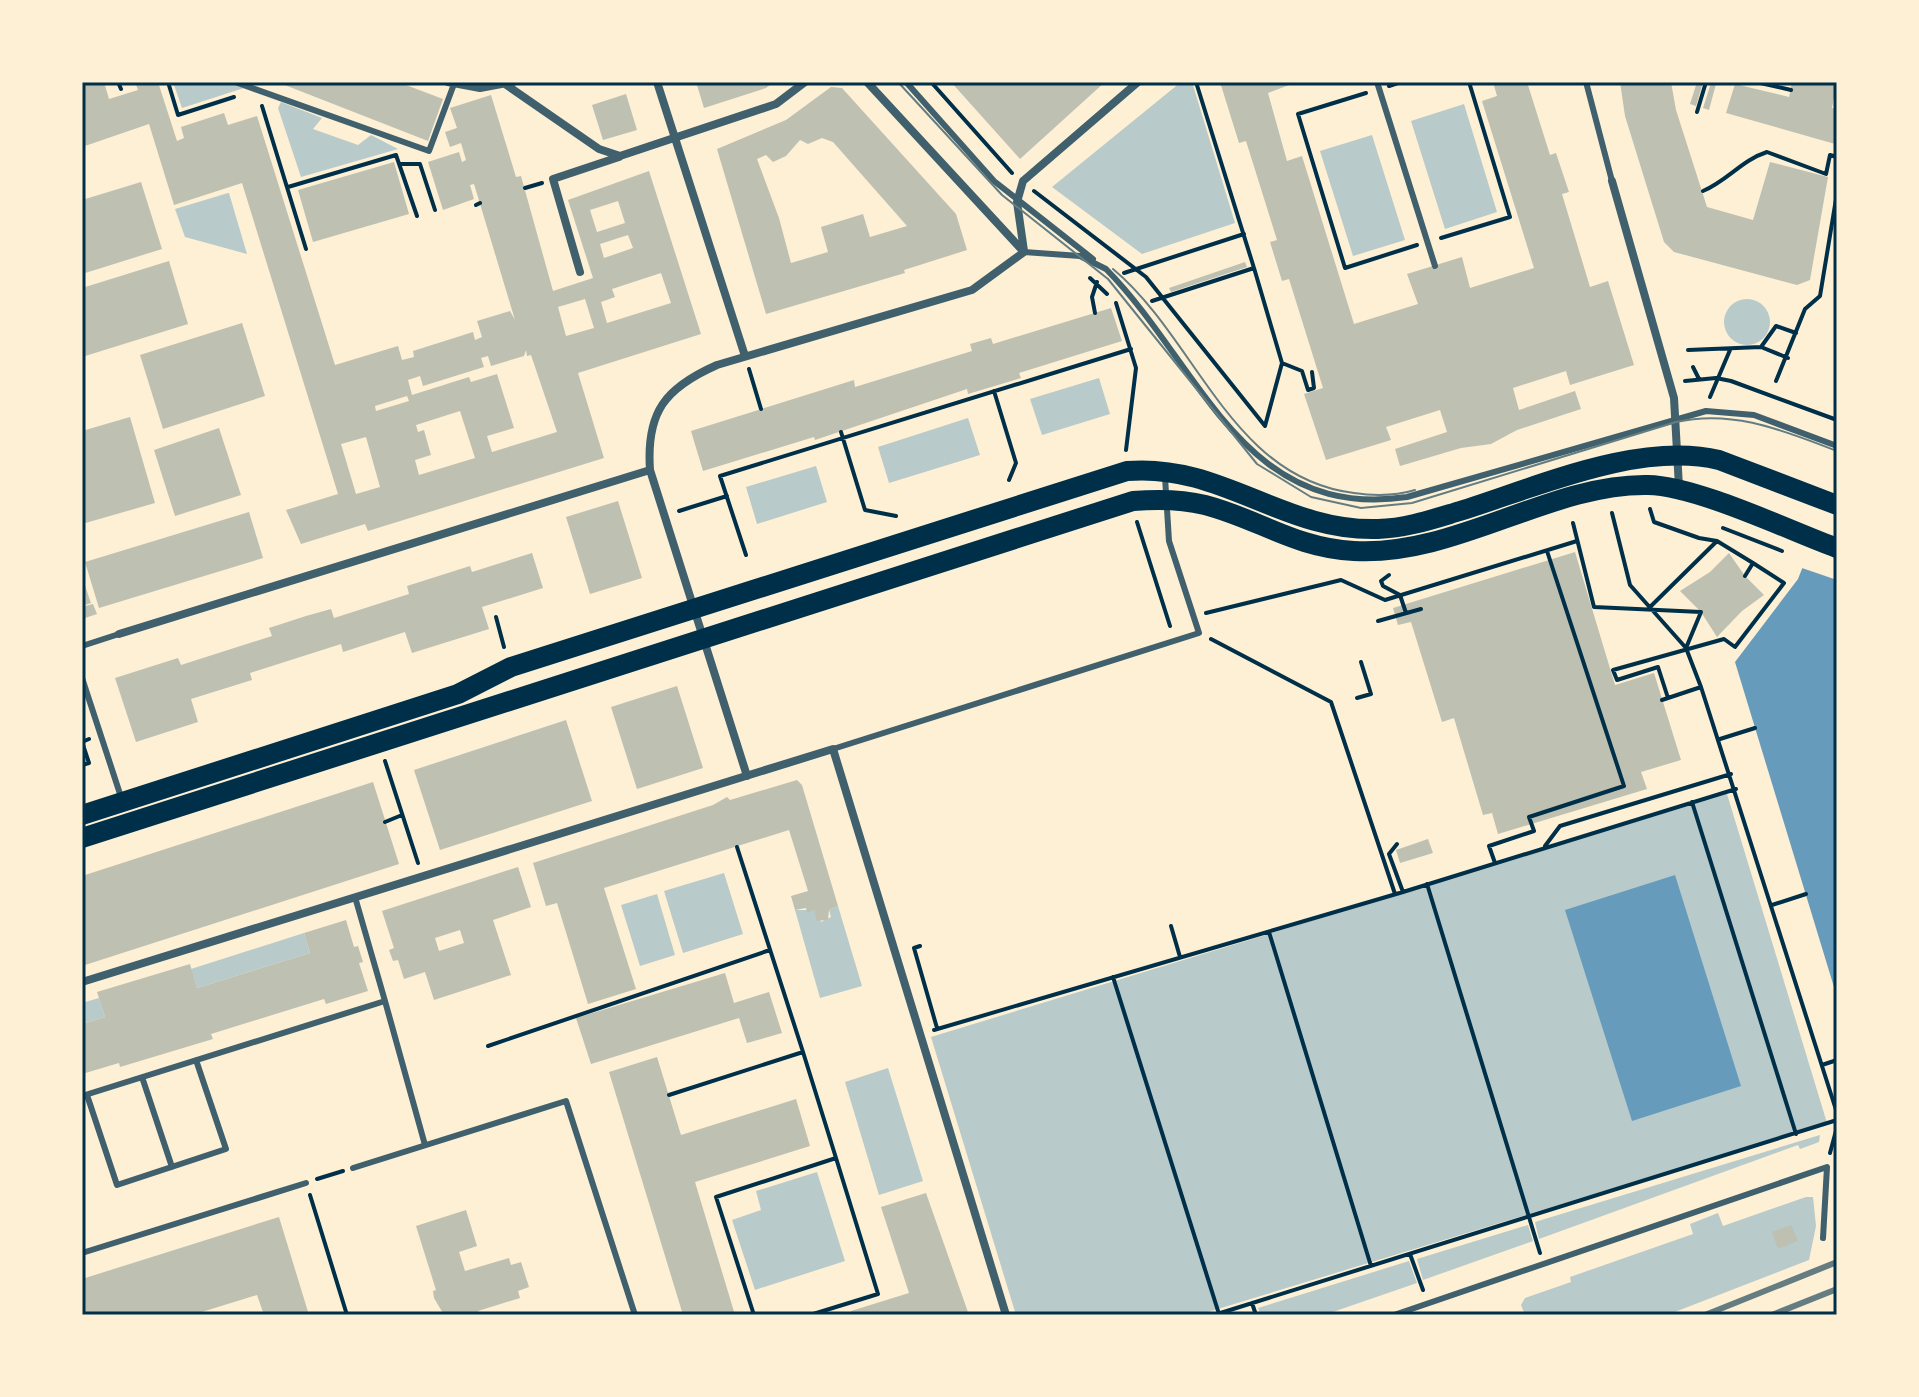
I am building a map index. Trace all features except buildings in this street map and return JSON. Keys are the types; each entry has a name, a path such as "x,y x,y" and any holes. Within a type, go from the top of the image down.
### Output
{"main road":[{"path":"82,815 458,694 511,667 1111,474 1165,471 1227,486 1280,512 1318,524 1377,529 1416,524 1625,461 1678,456 1719,460 1837,505"},
{"path":"82,838 1114,505 1167,500 1215,508 1279,536 1317,546 1377,551 1436,541 1606,490 1646,485 1679,489 1837,548"}],"street":[{"path":"657,82 745,356"},
{"path":"580,272 553,179 776,104 805,82"},
{"path":"867,82 1024,252"},
{"path":"1024,252 1017,202 1023,181 1138,82"},
{"path":"451,83 480,88 509,83 599,149 620,156"},
{"path":"1612,181 1671,385 1676,417 1679,489"},
{"path":"747,776 650,470 648,439 657,410 690,377 745,356 972,290 1024,252"},
{"path":"119,634 650,470"},
{"path":"82,982 833,749 1006,1315"}],"lane":[{"path":"235,82 429,151 451,83"},
{"path":"906,82 994,181 1106,269 1123,286 1243,443 1294,483 1336,497 1366,501 1407,497 1676,417 1706,411 1736,412 1837,446"},
{"path":"1377,82 1435,266"},
{"path":"1586,82 1612,181"},
{"path":"1024,252 1080,256 1106,269"},
{"path":"833,749 1199,633 1169,541 1165,471"},
{"path":"82,646 119,634"},
{"path":"82,678 123,802"},
{"path":"355,897 425,1145"},
{"path":"196,1060 226,1149 117,1185 85,1096 142,1077 196,1060 385,1001"},
{"path":"142,1077 172,1167"},
{"path":"353,1168 566,1101 635,1315"},
{"path":"1394,1315 1827,1167 1823,1238"},
{"path":"82,1253 306,1183"}],"path":[{"path":"118,82 121,89"},
{"path":"168,82 178,115 257,90 306,249"},
{"path":"931,82 1023,181 1138,269 1265,426 1282,363 1196,82"},
{"path":"1697,112 1706,82"},
{"path":"1756,82 1791,90"},
{"path":"1703,191 1723,183 1743,163 1767,152 1826,174 1830,155 1837,157"},
{"path":"288,187 396,155 417,216"},
{"path":"400,164 420,164 435,210"},
{"path":"1776,381 1788,358 1805,309 1820,296 1837,193"},
{"path":"1120,275 1244,234"},
{"path":"1152,301 1254,268"},
{"path":"1085,274 1117,304 1136,368 1125,438"},
{"path":"1095,283 1108,279"},
{"path":"1095,283 1092,297 1095,313"},
{"path":"1761,347 1776,326 1796,333"},
{"path":"1688,350 1761,347 1788,358"},
{"path":"746,555 720,476 1131,349"},
{"path":"1716,378 1725,366 1730,350"},
{"path":"745,356 761,409"},
{"path":"1282,363 1302,371 1308,390 1314,388 1312,372 1318,390"},
{"path":"1693,367 1699,379"},
{"path":"1671,385 1716,378 1837,420"},
{"path":"994,391 1016,463 1009,480"},
{"path":"841,432 865,510 896,516"},
{"path":"665,516 727,496"},
{"path":"1650,509 1654,522 1717,541 1784,583 1735,647 1724,639 1613,670 1617,680 1658,667 1665,699 1701,687"},
{"path":"1612,513 1630,585 1686,648 1701,687 1837,1113"},
{"path":"1136,522 1170,626 1326,582 1352,583 1385,600 1577,541"},
{"path":"1573,523 1594,607 1650,607 1701,612 1686,648"},
{"path":"1713,524 1772,547"},
{"path":"1650,607 1717,541"},
{"path":"1495,863 1489,846 1534,831 1529,817 1624,786 1547,551"},
{"path":"1745,576 1753,563"},
{"path":"1389,575 1381,581 1383,586 1400,595 1406,613"},
{"path":"1378,621 1421,609"},
{"path":"496,617 504,650"},
{"path":"1199,633 1331,702 1395,894"},
{"path":"1357,698 1371,694 1361,662"},
{"path":"1720,739 1755,728"},
{"path":"82,742 89,763 82,765"},
{"path":"380,743 423,876"},
{"path":"1543,848 1560,826 1731,774"},
{"path":"919,1034 1403,892 1736,789"},
{"path":"1692,802 1796,1134"},
{"path":"385,822 403,815"},
{"path":"1397,844 1389,854 1403,892"},
{"path":"737,847 878,1294 810,1315"},
{"path":"1427,884 1531,1216 1543,1264"},
{"path":"1772,905 1806,894"},
{"path":"1171,926 1180,957"},
{"path":"1269,931 1371,1266"},
{"path":"920,946 914,948 937,1028"},
{"path":"488,1046 770,950"},
{"path":"1113,977 1217,1314 1837,1120"},
{"path":"669,1095 803,1052"},
{"path":"1822,1065 1837,1060"},
{"path":"1827,1167 1837,1127"},
{"path":"754,1315 716,1197 836,1158"},
{"path":"347,1315 306,1183 353,1168"},
{"path":"1410,1254 1428,1303"},
{"path":"1252,1303 1256,1315"}],"shaded area":[{"path":"173,82 225,82 244,88 182,108"},
{"path":"1181,82 1192,82 1235,223 1142,254 1052,187"},
{"path":"281,102 322,118 313,129 358,145 371,135 398,149 301,177 278,108"},
{"path":"1464,104 1497,212 1445,229 1411,121"},
{"path":"1372,135 1405,240 1353,256 1320,151"},
{"path":"229,193 247,254 185,237 175,209"},
{"path":"1747,299 1763,306 1770,322 1763,338 1747,345 1731,338 1724,322 1731,306"},
{"path":"1099,378 1110,414 1042,435 1030,399"},
{"path":"968,418 980,455 889,483 878,447"},
{"path":"816,466 827,502 757,524 746,487"},
{"path":"1727,794 1827,1123 1198,1315 1016,1315 931,1037"},
{"path":"724,873 743,934 683,953 664,891"},
{"path":"657,894 675,955 640,966 621,905"},
{"path":"838,906 862,986 820,998 795,910 814,910 821,922 831,917 829,910"},
{"path":"304,933 310,953 197,988 191,969"},
{"path":"99,998 105,1017 82,1024 82,1003"},
{"path":"888,1068 923,1181 879,1195 845,1082"},
{"path":"1820,1135 1819,1142 1800,1149 1798,1145 1539,1239 1535,1222"},
{"path":"817,1172 845,1261 755,1290 732,1220 761,1210 756,1191"},
{"path":"1813,1197 1816,1226 1809,1260 1667,1315 1525,1315 1521,1305 1525,1298 1571,1282 1570,1277 1693,1234 1690,1224 1718,1213 1723,1226"},
{"path":"1528,1225 1533,1241 1423,1280 1417,1259"},
{"path":"1409,1261 1417,1283 1324,1315 1261,1315 1258,1308"}],"water":[{"path":"1837,480 1837,997 1735,662 1798,579"},
{"path":"1675,875 1741,1086 1632,1121 1565,910"}],"pier":[{"path":"1837,476 1837,580 1799,567"}],"tram line":[{"path":"898,82 1002,195 1108,279 1257,464 1311,497 1361,508 1412,503 1676,422 1697,419 1718,418 1758,424 1837,451"},
{"path":"1113,269 1169,331 1219,402 1246,434 1276,462 1312,482 1354,493 1384,495 1415,490"}],"railway":[{"path":"1705,1315 1837,1262"},
{"path":"1772,1315 1837,1289"}]}
